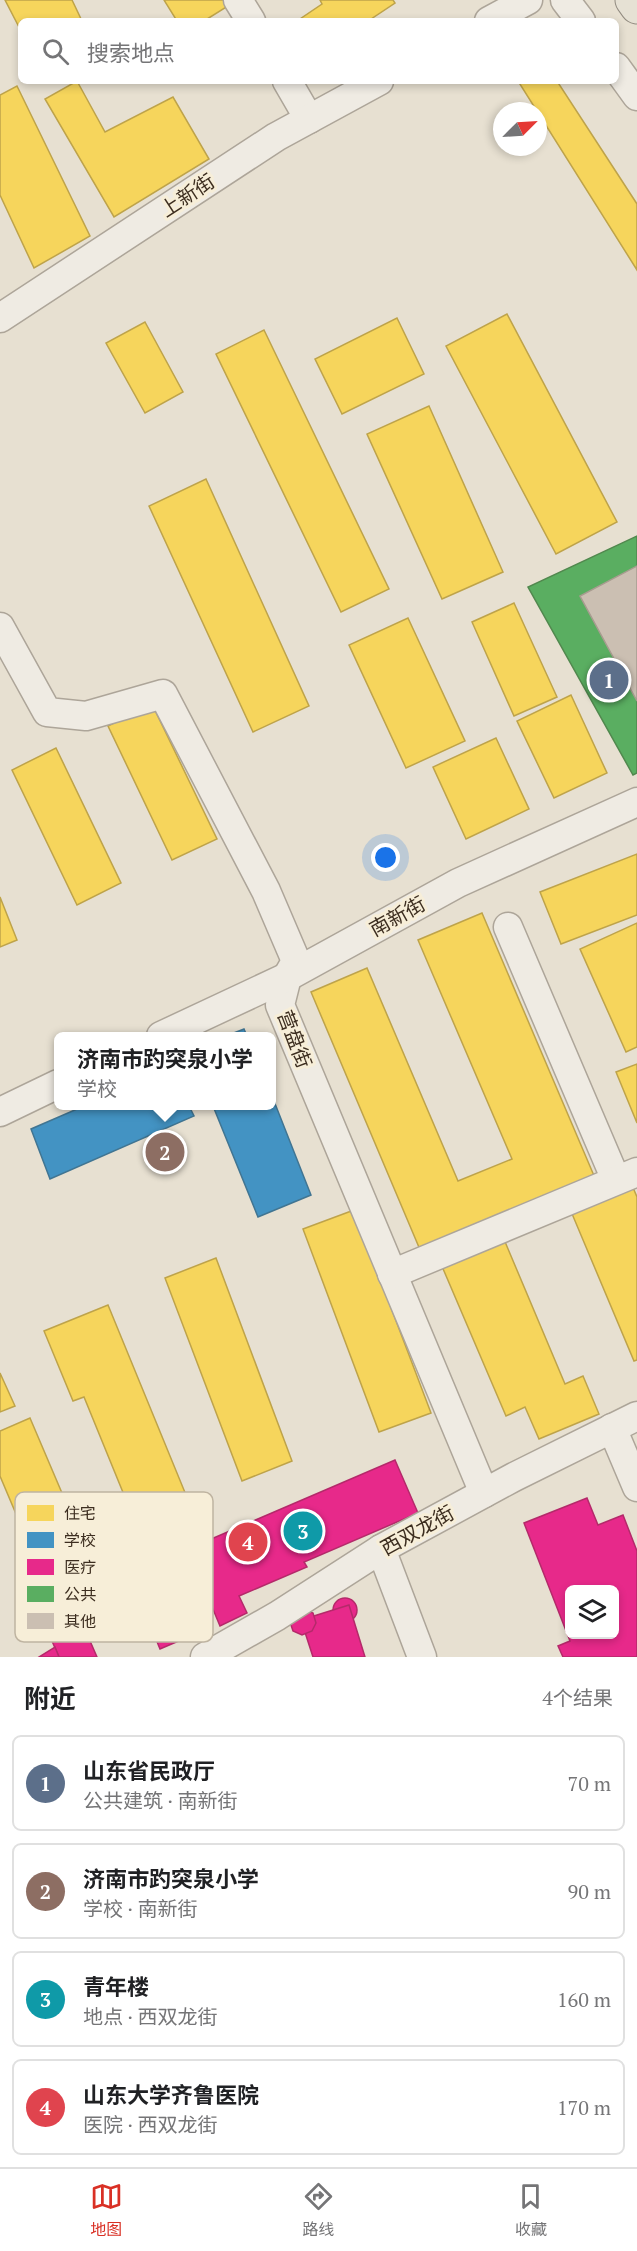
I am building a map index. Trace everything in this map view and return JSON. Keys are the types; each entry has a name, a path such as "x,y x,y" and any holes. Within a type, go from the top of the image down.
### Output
{"main road":[{"path":"632,0 637,7"}],"street":[{"path":"238,0 248,18"},
{"path":"495,18 528,0"},
{"path":"566,0 579,18"},
{"path":"619,71 637,96"},
{"path":"289,84 309,119"},
{"name":"上新街","path":"0,318 276,137 373,84"},
{"name":"营盘街","path":"0,627 47,712 86,716 163,694 286,933 296,961 287,977 280,1005 484,1493"},
{"name":"南新街","path":"170,1032 287,977 458,883 637,802"},
{"path":"392,1274 627,1176 508,927"},
{"path":"0,1112 54,1086"},
{"path":"625,1422 637,1487"},
{"name":"西双龙街","path":"205,1657 277,1616 381,1549 484,1493 625,1422"},
{"path":"381,1549 422,1657"}],"building: 住宅":[{"path":"5,0 72,0 81,18 18,18 18,25"},
{"path":"164,0 225,0 228,6 209,18 175,18"},
{"path":"320,0 393,0 395,3 372,18 301,18 322,4"},
{"path":"72,84 79,84 105,132 173,97 209,159 114,217 45,99"},
{"path":"520,84 559,84 637,204 637,270 547,127 547,102 531,102"},
{"path":"17,86 90,236 34,268 0,195 0,95"},
{"path":"507,314 617,522 556,554 446,346"},
{"path":"397,318 424,374 342,414 315,359"},
{"path":"145,322 183,392 145,413 106,343"},
{"path":"264,330 389,589 341,612 216,354"},
{"path":"429,406 503,572 442,599 367,434"},
{"path":"206,479 309,706 253,732 149,506"},
{"path":"514,603 557,697 514,716 472,622"},
{"path":"408,618 465,741 406,768 349,645"},
{"path":"571,695 607,773 554,798 517,721"},
{"path":"152,704 217,839 172,860 108,726"},
{"path":"496,738 529,809 466,839 433,767"},
{"path":"56,748 121,883 77,905 12,770"},
{"path":"637,854 637,915 561,944 540,892"},
{"path":"0,897 17,940 0,947"},
{"path":"482,913 595,1178 421,1252 311,992 367,968 458,1181 512,1159 418,940"},
{"path":"637,923 637,1047 626,1052 580,949"},
{"path":"637,1064 637,1123 616,1072"},
{"path":"631,1183 637,1197 637,1360 634,1361 570,1209"},
{"path":"354,1210 431,1413 379,1432 303,1229"},
{"path":"503,1237 565,1384 583,1376 599,1414 539,1439 525,1407 506,1416 441,1264"},
{"path":"216,1258 292,1461 242,1481 165,1278"},
{"path":"108,1305 185,1492 123,1492 84,1397 73,1401 44,1331"},
{"path":"0,1373 15,1406 0,1412"},
{"path":"30,1418 62,1492 15,1492 15,1512 0,1476 0,1431"}],"building: 学校":[{"path":"276,1106 311,1195 258,1217 215,1110 276,1110"},
{"path":"75,1110 191,1110 194,1116 50,1179 31,1129"}],"building: 医疗":[{"path":"395,1460 418,1513 304,1562 307,1567 239,1596 247,1613 220,1626 213,1609 213,1538"},
{"path":"587,1498 598,1525 623,1515 637,1551 637,1657 563,1657 558,1646 570,1641 569,1639 619,1639 619,1585 565,1585 565,1628 524,1523"},
{"path":"345,1598 354,1601 357,1610 354,1619 345,1622 336,1619 333,1610 336,1601"},
{"path":"349,1605 365,1657 313,1657 301,1620"},
{"path":"303,1609 313,1613 316,1623 312,1631 302,1635 293,1631 290,1622"},
{"path":"52,1642 90,1642 97,1657 59,1657"},
{"path":"157,1642 176,1642 160,1649"},
{"path":"55,1647 59,1657 39,1657"}],"building: 公共":[{"path":"637,536 637,773 633,775 528,587"}],"building: 其他":[{"path":"637,566 637,701 580,596"}],"place":[{"name":"山东省民政厅","path":"609,680"},
{"name":"济南市趵突泉小学","path":"165,1152"},
{"name":"青年楼","path":"303,1531"},
{"name":"山东大学齐鲁医院","path":"248,1542"}]}
